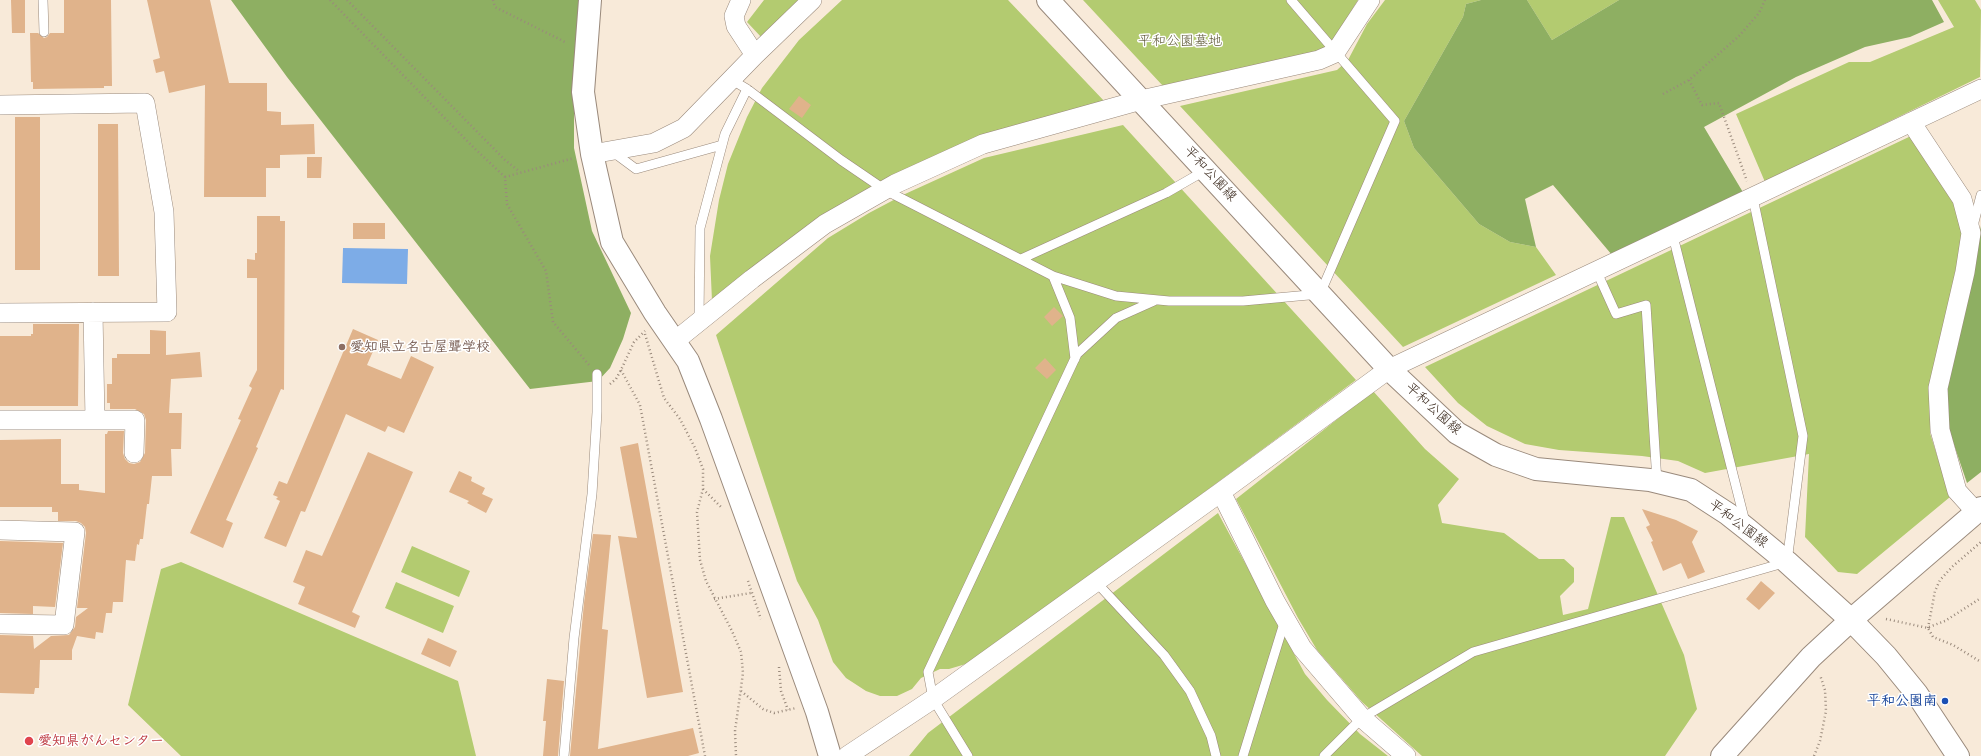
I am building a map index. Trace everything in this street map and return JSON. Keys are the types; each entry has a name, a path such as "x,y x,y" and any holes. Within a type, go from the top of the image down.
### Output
{"street":[{"path":"590,0 583,92 601,152 612,242 655,313 688,361 711,419 813,702 830,756"},
{"path":"741,0 734,16 736,26 755,55"},
{"path":"601,152 654,143 684,128 739,84 755,55 812,0"},
{"name":"平和公園線","path":"1048,0 1389,369 1457,433 1496,456 1536,469 1657,482 1691,490 1728,514 1747,529 1787,562 1851,620 1886,656 1917,694 1958,756"},
{"path":"675,341 699,323 752,278 825,224 885,190 983,144 1141,100 1319,60 1335,53 1370,0"},
{"path":"847,756 933,699 1389,369 1981,90"},
{"path":"0,105 146,103 164,212 167,312 0,313"},
{"path":"1722,756 1807,662 1851,620 1979,510 1957,491 1940,430 1938,388 1965,272 1971,233 1962,199 1911,122"},
{"path":"93,312 95,420"},
{"path":"0,420 135,420 134,453"},
{"path":"1221,492 1285,619 1302,648 1362,718 1406,756"},
{"path":"0,530 75,532 64,624 0,624"}],"lane":[{"path":"44,0 44,32"},
{"path":"699,323 700,228 739,84 841,160 885,190 1053,276 1116,296 1156,300 1243,301 1320,294 1395,121 1335,53 1293,1"},
{"path":"601,152 636,169 722,145"},
{"path":"1021,260 1166,193 1206,170"},
{"path":"1971,233 1981,195"},
{"path":"1324,756 1362,718 1473,652 1787,562 1803,436 1753,198"},
{"path":"1673,236 1747,529"},
{"path":"1597,272 1616,314 1646,305 1657,482"},
{"path":"1053,276 1070,318 1075,359"},
{"path":"968,756 933,699 928,672 1077,354 1096,334 1116,318 1156,300"},
{"path":"564,756 574,638 592,494 597,412 597,374"},
{"path":"1096,582 1164,655 1190,691 1211,736 1216,756"},
{"path":"1243,756 1285,619"}],"path":[{"path":"330,0 474,148 505,176 507,204 546,271 553,322 597,374 605,387 616,379 634,342 644,332 664,398 680,419 695,448 703,469 703,489 697,512 700,560 714,599 732,631 741,652 743,673 735,731 736,756"},
{"path":"347,0 505,160 520,172"},
{"path":"493,0 495,7 586,52"},
{"path":"1663,94 1689,80 1740,36 1759,13 1765,0"},
{"path":"1689,80 1702,106 1719,103 1753,198"},
{"path":"505,176 601,152"},
{"path":"621,370 640,405 705,756"},
{"path":"1981,542 1953,566 1940,580 1935,591 1928,628 1933,637 1953,645 1981,662"},
{"path":"714,599 751,593"},
{"path":"1886,618 1928,628 1945,622 1981,598"},
{"path":"1807,662 1819,673 1826,690 1826,711 1820,741 1814,756"},
{"path":"740,691 763,709 774,713 813,702"}],"green space":[{"path":"231,0 580,0 574,87 574,148 592,231 631,313 623,339 610,368 598,381 530,389 287,77"},
{"path":"764,0 800,0 762,38 747,22"},
{"path":"842,0 1008,0 1106,103 989,135 712,301 710,256 719,200 728,164 747,117 762,88 799,40"},
{"name":"平和公園墓地","path":"1083,0 1358,0 1334,39 1317,54 1163,86"},
{"path":"1385,0 1481,0 1466,4 1463,17 1404,121 1414,148 1479,224 1510,242 1536,247 1556,275 1403,347 1180,106 1337,70 1348,60 1367,24"},
{"path":"1481,0 1527,0 1552,40 1619,0 1932,0 1944,22 1910,37 1865,47 1796,77 1704,127 1744,194 1612,255 1553,185 1525,199 1536,247 1510,242 1479,224 1414,148 1404,121 1463,17 1466,4"},
{"path":"1527,0 1619,0 1552,40"},
{"path":"1938,0 1975,0 1981,10 1980,77 1765,182 1736,114 1849,62 1870,62 1954,27"},
{"path":"1123,125 1356,380 976,661 949,669 940,669 921,678 912,689 897,696 880,696 866,691 846,678 833,662 818,620 797,581 716,335 828,238 869,213 905,194 984,158"},
{"path":"1913,135 1958,207 1962,238 1930,397 1930,433 1950,497 1857,574 1838,572 1805,537 1809,454 1705,473 1678,461 1642,456 1559,450 1525,444 1487,426 1458,403 1425,367"},
{"path":"1981,226 1981,472 1967,483 1948,427 1946,386"},
{"path":"1373,391 1425,449 1459,479 1438,505 1442,523 1504,533 1539,559 1564,559 1574,568 1574,582 1560,596 1563,615 1588,609 1611,517 1624,517 1684,655 1697,709 1665,756 1422,756 1362,702 1317,650 1298,618 1236,499"},
{"path":"1218,513 1305,674 1327,700 1360,734 1388,756 909,756 928,733"},
{"path":"412,546 470,571 459,597 401,572"},
{"path":"181,562 458,681 476,756 181,756 128,705 161,569"},
{"path":"396,582 454,606 443,633 385,608"}],"water":[{"path":"343,248 408,249 407,284 342,283"}],"building":[{"path":"11,0 25,0 25,33 12,33"},
{"path":"64,0 111,0 112,86 104,86 104,88 33,89 33,82 31,82 30,33 38,33 44,38 50,33 64,33"},
{"path":"147,0 210,0 229,83 267,83 267,111 281,112 281,125 314,124 315,154 280,155 280,168 266,168 266,197 204,197 205,85 169,93 164,71 156,73 153,60 160,58"},
{"path":"799,96 811,105 802,118 789,109"},
{"path":"15,117 40,117 40,270 15,270"},
{"path":"98,124 118,124 119,276 98,276"},
{"path":"307,157 322,157 321,178 307,178"},
{"path":"257,216 280,216 280,221 285,221 284,390 281,389 256,447 258,448 226,520 233,523 223,548 190,533 241,420 238,419 252,388 249,386 257,370 257,278 247,278 247,259 255,260 255,253 257,253"},
{"path":"353,223 385,223 385,239 353,239"},
{"path":"1054,307 1063,316 1052,326 1044,317"},
{"path":"33,324 79,324 78,406 0,406 0,336 31,336 31,334 33,334"},
{"path":"353,329 378,340 367,365 401,379 411,356 434,367 404,433 388,426 385,432 346,414 305,512 301,511 286,547 264,538 280,501 276,499 278,497 273,495 279,481 287,484"},
{"path":"150,330 166,331 166,355 200,352 202,377 171,379 169,413 182,413 181,449 171,449 172,476 152,476 143,539 140,539 139,545 137,544 135,561 126,560 123,602 113,602 112,613 106,613 103,633 96,632 95,639 77,636 72,650 72,660 40,660 39,688 35,688 34,694 0,693 0,635 33,636 34,649 51,636 69,635 75,627 76,617 88,608 77,608 86,533 85,527 76,521 58,521 58,512 52,512 52,507 0,507 0,440 61,439 61,484 79,484 79,490 105,493 105,434 107,434 108,431 124,431 123,453 125,459 129,463 134,464 140,462 145,453 146,420 144,414 135,409 110,409 110,403 107,403 107,384 112,384 112,358 117,358 117,354 150,354"},
{"path":"1045,358 1056,370 1047,379 1035,368"},
{"path":"638,443 683,692 647,698 618,536 637,538 620,447"},
{"path":"368,452 413,472 352,612 360,616 355,628 298,604 305,587 293,582 306,550 322,556"},
{"path":"459,471 472,477 471,481 485,488 482,494 493,499 486,513 467,503 469,501 449,492"},
{"path":"1642,509 1676,520 1698,531 1692,542 1705,572 1688,579 1681,563 1663,571 1651,542 1653,541 1646,527 1650,525"},
{"path":"593,534 611,535 602,629 608,630 598,749 693,728 699,753 688,756 570,756 584,603"},
{"path":"0,541 63,543 55,607 33,606 33,614 0,613"},
{"path":"1761,581 1775,593 1759,610 1746,599"},
{"path":"428,638 457,651 450,667 421,654"},
{"path":"547,679 564,681 558,756 543,756 546,721 543,721"}],"place":[{"name":"愛知県立名古屋聾学校","path":"342,347"},
{"name":"平和公園南","path":"1945,701"},
{"name":"愛知県がんセンター","path":"29,741"}]}
